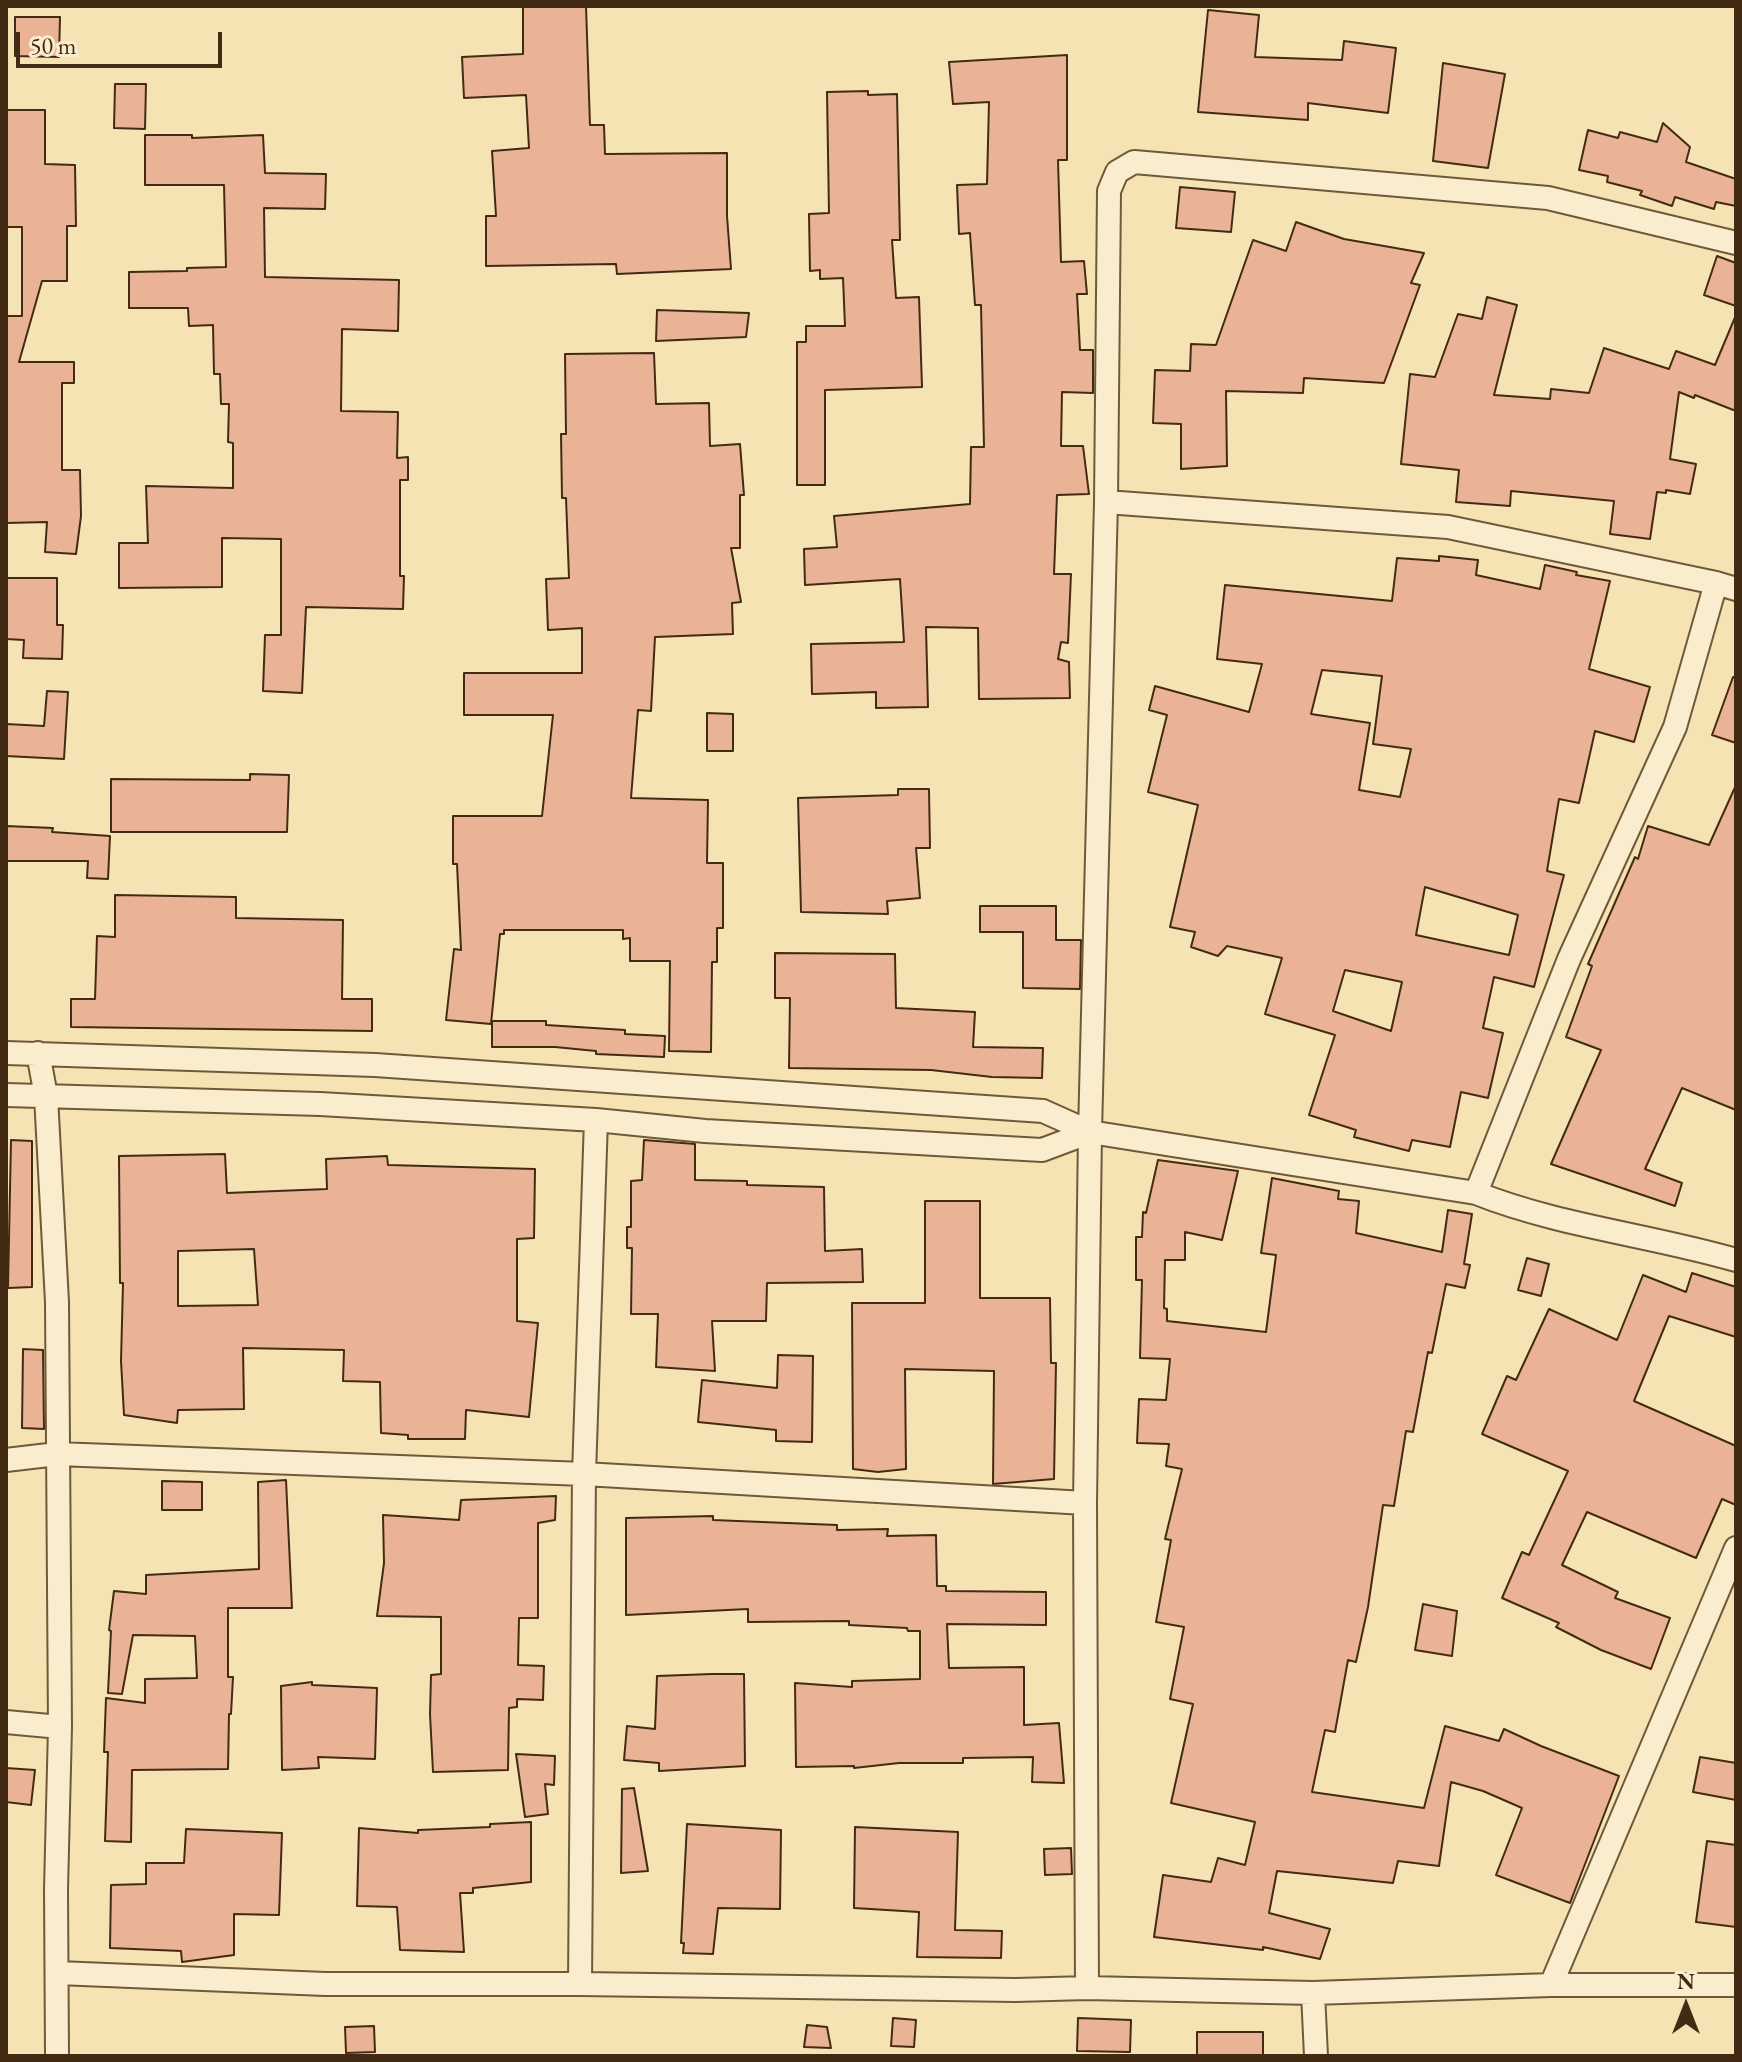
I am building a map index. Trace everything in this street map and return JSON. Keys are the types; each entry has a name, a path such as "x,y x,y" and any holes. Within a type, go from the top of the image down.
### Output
{"street":[{"path":"1087,1988 1085,1503 1090,1132 1106,502 1109,191 1117,172 1134,162 1548,198 1736,243"},
{"path":"1106,502 1448,527 1726,586 1675,727 1569,959 1476,1193"},
{"path":"6,1053 375,1065 1043,1111 1090,1132 1476,1193 1519,1210 1681,1244 1736,1260"},
{"path":"38,1053 46,1096 57,1302 60,1727 56,1889 57,2056"},
{"path":"6,1095 320,1104 596,1120 705,1131 1042,1150 1090,1132"},
{"path":"580,1984 584,1474 596,1120"},
{"path":"6,1460 57,1454 584,1474 1085,1503"},
{"path":"1551,1985 1736,1548"},
{"path":"6,1722 60,1727"},
{"path":"58,1973 325,1984 1087,1988 1313,1993 1551,1985 1736,1985"},
{"path":"1313,1993 1316,2056"}],"building":[{"path":"523,6 586,6 590,125 604,125 605,154 727,153 731,269 617,274 616,264 486,266 486,216 496,216 492,151 529,148 526,95 464,98 462,57 523,54"},
{"path":"1208,10 1259,15 1255,57 1342,60 1344,41 1396,48 1388,113 1308,103 1308,120 1198,112"},
{"path":"15,17 60,17 59,57 15,56"},
{"path":"1067,55 1067,160 1058,160 1061,262 1084,261 1087,294 1077,294 1080,350 1093,350 1093,393 1062,392 1061,446 1083,446 1089,494 1057,495 1054,574 1071,574 1068,643 1061,642 1058,659 1069,662 1070,698 979,699 978,628 926,627 928,707 876,708 876,692 812,694 811,644 904,642 900,579 805,585 804,549 837,547 834,516 970,504 971,447 984,447 981,305 975,305 970,233 959,234 957,185 987,184 989,102 953,104 949,62"},
{"path":"1443,63 1505,74 1488,168 1433,161"},
{"path":"115,84 146,84 145,129 114,128"},
{"path":"868,91 868,95 897,94 900,240 892,240 896,298 919,297 922,387 825,390 825,485 797,485 797,342 806,342 806,326 845,326 843,278 820,279 820,270 810,271 809,214 829,213 827,92"},
{"path":"6,110 45,110 45,164 75,165 76,226 67,226 67,281 42,281 19,362 74,362 74,383 62,383 62,470 80,470 81,516 76,554 45,552 47,522 6,523 6,316 22,316 22,227 6,227"},
{"path":"1663,123 1690,147 1686,162 1736,179 1736,206 1716,202 1714,209 1675,197 1672,206 1640,195 1642,191 1607,182 1608,176 1579,170 1588,130 1618,138 1620,132 1657,142"},
{"path":"145,135 192,135 192,138 263,135 265,173 326,174 325,209 264,208 265,277 399,280 398,331 342,329 341,411 398,412 397,458 408,457 408,480 400,480 403,609 306,607 302,693 263,691 265,635 281,635 281,539 222,538 222,587 119,588 119,543 148,543 146,486 233,488 233,443 228,442 229,404 221,404 220,374 214,374 213,325 189,326 188,308 129,308 129,272 226,267 224,185 145,185"},
{"path":"1180,187 1235,192 1231,232 1176,228"},
{"path":"1296,222 1344,239 1424,253 1411,283 1420,285 1384,383 1304,378 1303,393 1226,391 1227,466 1181,469 1181,424 1153,423 1155,370 1190,371 1191,344 1216,345 1253,240 1286,251"},
{"path":"1717,256 1736,263 1736,306 1704,295"},
{"path":"1487,297 1517,305 1494,395 1550,399 1551,389 1589,393 1604,348 1669,369 1676,351 1715,365 1736,315 1736,411 1679,392 1670,459 1696,464 1690,494 1666,490 1666,493 1657,492 1650,539 1610,534 1614,501 1511,491 1510,506 1456,502 1459,470 1401,464 1410,374 1435,377 1458,314 1482,319"},
{"path":"657,310 749,313 746,337 656,341"},
{"path":"654,353 656,404 709,403 710,446 740,444 744,495 740,495 740,548 731,548 741,602 732,603 733,634 655,637 651,711 638,710 631,798 708,800 707,863 723,863 723,928 717,928 717,962 712,962 711,1052 669,1051 670,961 630,961 630,938 623,939 623,930 504,930 504,934 500,934 491,1024 446,1020 454,949 461,950 457,864 453,864 453,816 542,816 553,715 464,715 464,673 582,673 582,628 548,630 546,579 569,578 566,498 562,498 561,434 566,434 565,354"},
{"path":"1439,556 1478,560 1476,575 1540,589 1545,565 1610,581 1589,669 1650,687 1634,742 1595,731 1579,803 1559,799 1547,871 1564,875 1534,987 1494,977 1483,1028 1503,1033 1488,1098 1461,1092 1450,1147 1412,1140 1409,1151 1354,1137 1356,1130 1309,1115 1335,1035 1265,1014 1282,958 1227,946 1218,956 1191,947 1195,932 1170,927 1198,805 1148,792 1167,715 1149,710 1155,686 1249,712 1262,664 1217,659 1225,585 1392,601 1397,558 1439,561","holes":["1322,670 1382,676 1373,744 1411,749 1400,797 1359,790 1370,723 1311,714","1425,887 1518,915 1509,955 1416,935","1345,970 1402,982 1391,1031 1333,1011"]},
{"path":"6,578 57,578 57,625 63,625 62,659 23,658 24,640 6,639"},
{"path":"1733,677 1736,678 1736,743 1712,735"},
{"path":"47,691 68,692 64,759 6,756 6,724 44,726"},
{"path":"707,713 733,714 733,751 707,751"},
{"path":"250,774 289,775 287,832 111,832 111,779 250,780"},
{"path":"1736,785 1736,1110 1682,1088 1645,1169 1682,1183 1675,1206 1551,1164 1601,1050 1566,1037 1592,966 1588,964 1635,857 1638,859 1648,826 1709,845"},
{"path":"898,789 929,789 930,848 916,848 920,898 887,901 888,914 801,912 798,798 898,795"},
{"path":"6,826 53,828 52,832 110,836 108,879 87,878 88,861 6,861"},
{"path":"115,895 236,897 236,918 343,920 342,999 372,999 372,1031 71,1027 71,999 95,999 97,936 115,937"},
{"path":"980,906 1056,906 1056,940 1081,940 1080,989 1023,988 1023,932 980,932"},
{"path":"775,953 895,954 896,1008 975,1012 973,1047 1043,1048 1042,1078 992,1077 931,1070 789,1068 790,998 775,998"},
{"path":"492,1021 546,1021 546,1025 665,1036 664,1057 596,1054 596,1051 555,1047 492,1047"},
{"path":"11,1140 32,1141 32,1287 8,1288"},
{"path":"644,1140 695,1144 695,1180 824,1187 825,1251 862,1249 863,1282 767,1283 766,1321 712,1321 715,1371 656,1367 658,1314 631,1314 632,1248 627,1248 627,1227 631,1227 631,1181 642,1180"},
{"path":"225,1154 227,1193 327,1189 326,1159 387,1156 388,1165 535,1169 534,1238 517,1239 517,1321 538,1323 529,1417 466,1410 465,1439 408,1439 408,1435 381,1433 380,1382 343,1381 344,1350 243,1348 244,1409 178,1410 177,1423 124,1415 119,1156","holes":["254,1249 258,1305 178,1306 178,1251"]},
{"path":"1158,1160 1238,1171 1222,1240 1185,1232 1185,1260 1165,1260 1164,1308 1167,1309 1167,1321 1266,1332 1276,1255 1261,1253 1272,1178 1339,1191 1338,1199 1359,1201 1356,1233 1442,1252 1448,1210 1472,1214 1464,1264 1470,1265 1465,1288 1446,1284 1432,1353 1428,1352 1413,1432 1406,1431 1394,1506 1383,1505 1368,1607 1356,1662 1348,1660 1335,1732 1325,1730 1312,1792 1424,1808 1445,1726 1499,1741 1504,1729 1619,1776 1570,1903 1496,1875 1522,1808 1483,1791 1451,1782 1439,1866 1398,1861 1393,1883 1277,1871 1269,1913 1330,1929 1320,1959 1263,1947 1263,1950 1154,1937 1163,1875 1211,1882 1218,1858 1245,1865 1255,1822 1171,1803 1193,1704 1170,1699 1184,1627 1156,1622 1171,1540 1165,1539 1182,1469 1166,1466 1169,1444 1137,1443 1139,1399 1166,1400 1170,1359 1140,1358 1142,1280 1136,1280 1136,1237 1142,1237 1143,1212 1146,1213"},
{"path":"925,1201 980,1201 980,1298 1050,1298 1051,1363 1056,1363 1054,1479 993,1484 994,1371 905,1369 906,1469 878,1472 853,1469 852,1303 925,1303"},
{"path":"1527,1258 1549,1264 1541,1296 1518,1290"},
{"path":"1692,1273 1736,1287 1736,1337 1669,1316 1634,1401 1736,1446 1736,1505 1722,1499 1696,1558 1587,1512 1562,1565 1618,1592 1615,1598 1670,1618 1651,1669 1601,1650 1556,1627 1559,1623 1502,1598 1522,1552 1529,1555 1568,1471 1482,1434 1507,1376 1516,1380 1549,1309 1617,1340 1643,1275 1686,1292"},
{"path":"23,1349 43,1350 44,1429 22,1428"},
{"path":"778,1355 813,1356 812,1442 776,1441 776,1430 698,1422 702,1380 777,1388"},
{"path":"286,1480 292,1608 228,1608 228,1677 233,1677 228,1769 132,1770 131,1842 105,1841 106,1698 145,1703 145,1679 197,1678 195,1636 133,1635 122,1694 108,1693 109,1630 114,1591 146,1594 146,1575 259,1569 258,1482"},
{"path":"162,1481 202,1482 202,1510 162,1510"},
{"path":"556,1496 555,1520 538,1523 538,1618 519,1618 518,1665 544,1666 543,1700 517,1699 517,1707 509,1708 508,1770 433,1772 431,1675 441,1674 441,1617 377,1616 384,1563 383,1515 459,1520 461,1500"},
{"path":"713,1516 713,1520 837,1525 837,1530 888,1529 887,1536 936,1535 937,1586 946,1586 946,1591 1046,1592 1046,1625 947,1624 949,1668 1024,1667 1024,1725 1059,1723 1064,1783 1032,1782 1033,1757 963,1758 963,1763 899,1763 854,1768 796,1767 795,1683 852,1687 852,1681 920,1679 920,1631 849,1625 849,1621 748,1622 748,1609 626,1615 626,1518"},
{"path":"1423,1604 1457,1611 1452,1656 1415,1650"},
{"path":"744,1674 745,1766 659,1771 659,1763 624,1760 627,1726 655,1729 657,1676"},
{"path":"312,1682 312,1685 377,1688 375,1759 318,1757 319,1768 282,1770 281,1686"},
{"path":"516,1754 555,1756 554,1785 545,1784 548,1814 525,1817"},
{"path":"1700,1757 1736,1763 1736,1800 1693,1792"},
{"path":"6,1768 35,1770 31,1805 6,1802"},
{"path":"634,1788 648,1871 621,1873 622,1789"},
{"path":"531,1822 531,1882 473,1888 473,1893 460,1893 464,1952 400,1950 397,1907 357,1906 359,1828 418,1833 418,1830"},
{"path":"687,1824 781,1830 780,1909 718,1908 713,1954 683,1953 684,1943 681,1943"},
{"path":"855,1827 958,1832 955,1930 1002,1931 1001,1958 917,1957 919,1912 854,1908"},
{"path":"186,1829 282,1833 279,1915 234,1914 234,1955 182,1962 181,1951 110,1948 111,1885 146,1884 146,1863 184,1863"},
{"path":"1707,1841 1736,1845 1736,1927 1696,1922"},
{"path":"1071,1848 1072,1874 1045,1875 1044,1849"},
{"path":"893,2018 916,2020 914,2047 891,2046"},
{"path":"1078,2018 1131,2020 1130,2052 1077,2051"},
{"path":"807,2025 827,2027 831,2048 804,2047"},
{"path":"374,2026 375,2052 346,2053 345,2027"},
{"path":"1197,2032 1263,2032 1263,2056 1197,2056"}]}
